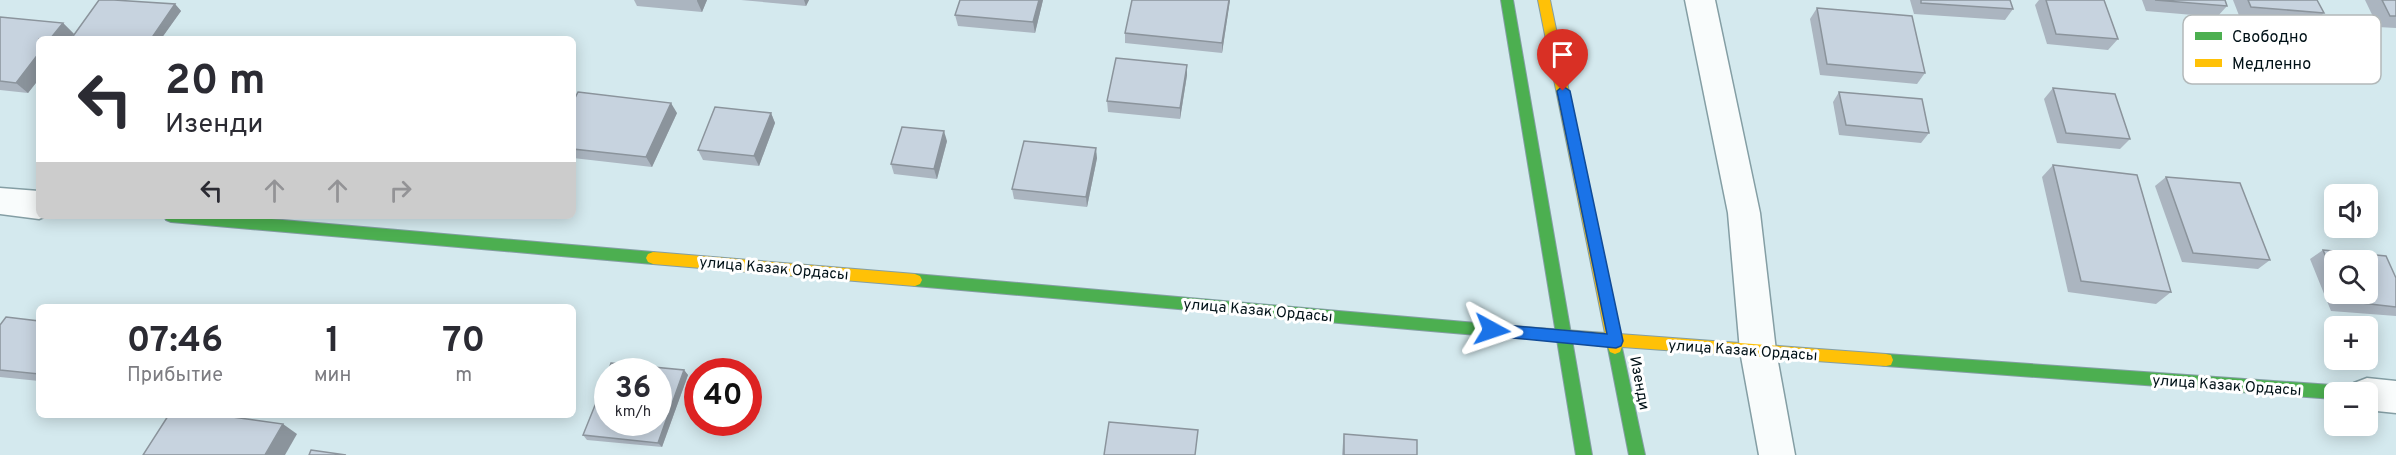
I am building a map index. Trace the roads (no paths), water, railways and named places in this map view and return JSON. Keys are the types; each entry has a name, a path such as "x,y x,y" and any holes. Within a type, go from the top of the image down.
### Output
{"street":[{"path":"1507,0 1584,455"},
{"name":"Изенди","path":"1544,0 1616,341 1637,455"},
{"path":"1700,0 1743,213 1758,351 1777,455"},
{"path":"0,201 36,205"},
{"name":"улица Казак Ордасы","path":"206,219 1616,341 2324,391"},
{"path":"2378,395 2396,397"}]}
